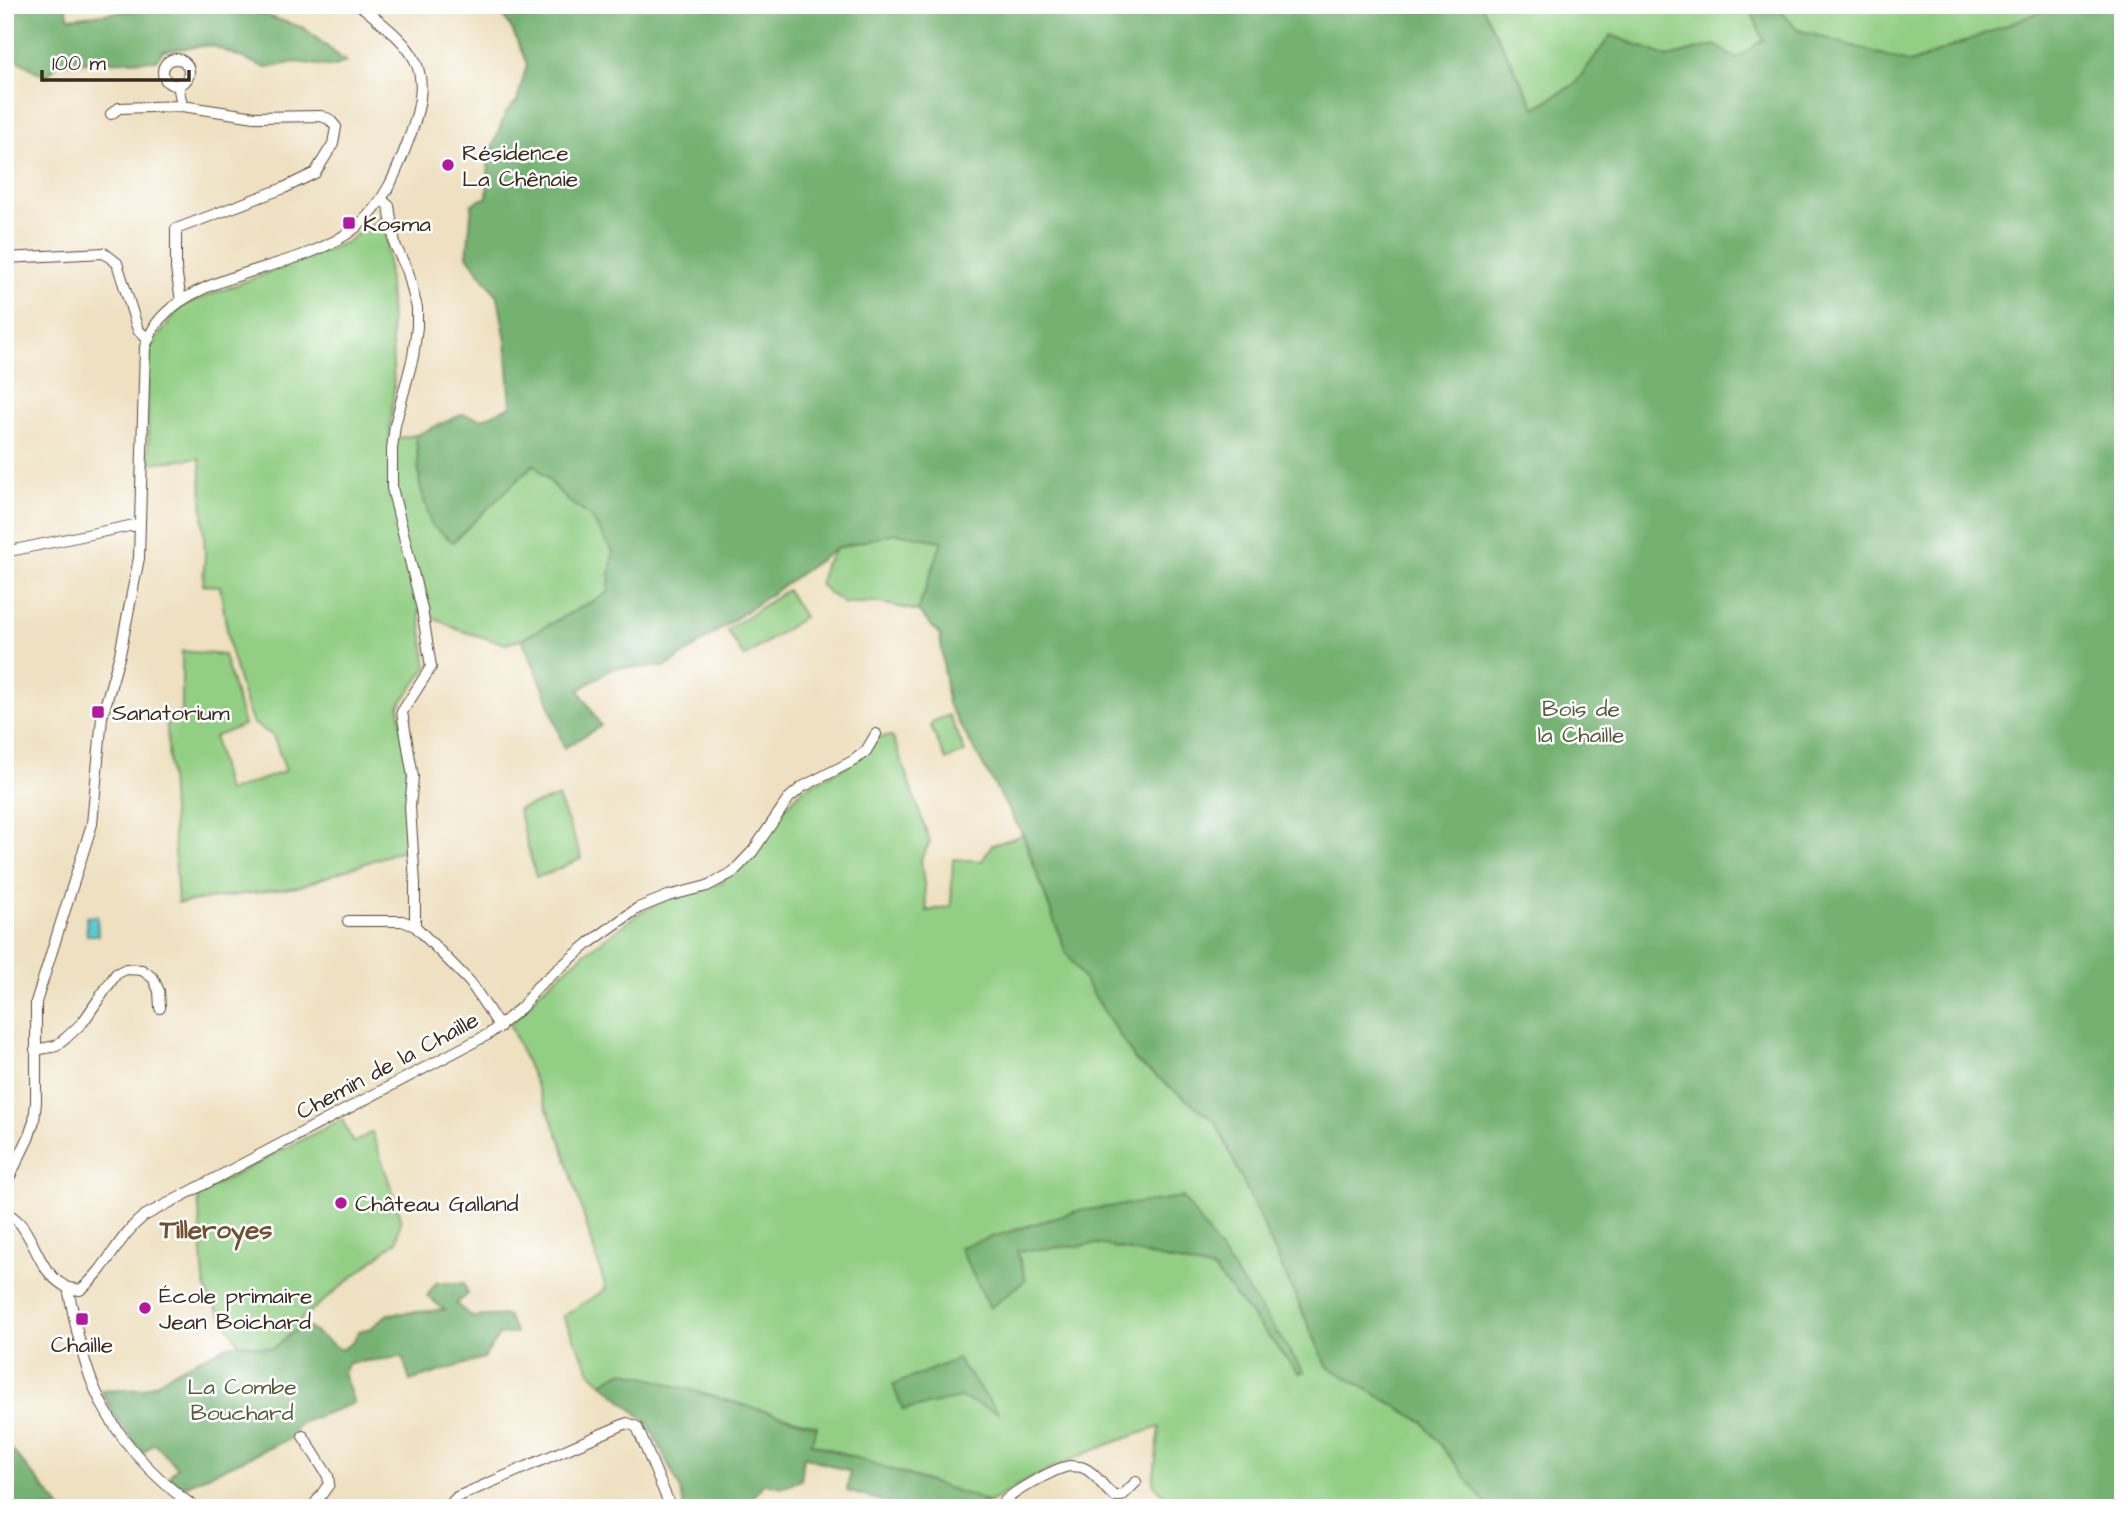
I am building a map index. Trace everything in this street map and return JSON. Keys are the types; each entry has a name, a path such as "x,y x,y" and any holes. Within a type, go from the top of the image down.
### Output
{"street":[{"path":"5,1185 34,1121 34,1025 38,992 92,824 102,717 120,654 136,577 145,347 160,320 181,301 201,290 327,246 355,228 382,200 399,166 416,121 421,90 420,76 415,57 407,45 360,5"},
{"path":"178,84 183,106"},
{"path":"111,114 119,108 183,106 255,117 321,116 332,121 336,127 333,144 315,173 284,188 176,229 176,269 181,301"},
{"path":"382,200 388,206 395,245 408,272 417,327 413,357 401,396 392,449 393,488 422,609 431,667 402,712 413,778 410,807 415,926"},
{"path":"5,258 104,253 117,263 138,330 149,339"},
{"path":"5,552 139,524"},
{"name":"Chemin de la Chaille","path":"68,1288 80,1290 89,1283 106,1264 132,1225 144,1216 454,1055 500,1027 522,1007 537,987 589,943 638,908 668,896 707,886 733,872 753,851 789,798 802,787 853,761 866,751 876,734"},
{"path":"348,921 402,921 415,926 470,982 500,1027"},
{"path":"35,1050 56,1046 66,1038 83,1022 116,975 126,969 142,970 153,978 159,991 160,1008"},
{"path":"5,1211 21,1225 43,1267 58,1283 68,1288 80,1344 94,1387 123,1438 153,1473 196,1508"},
{"path":"447,1508 457,1497 627,1423 637,1427 671,1508"},
{"path":"303,1436 328,1476 329,1484 312,1508"},
{"path":"1000,1508 1002,1502 1025,1486 1071,1466 1091,1472 1114,1496 1122,1496 1136,1482"}],"green space":[{"path":"5,5 65,5 69,18 171,6 243,8 304,28 346,62 333,67 296,62 266,68 211,45 163,51 156,60 59,63 46,77 5,53"},
{"name":"Bois de la Chaille","path":"495,5 1481,5 1535,108 1575,84 1611,35 1668,57 1715,45 1736,59 1763,40 1749,5 1775,5 1798,30 1911,63 2058,5 2123,5 2123,1508 1489,1508 1423,1422 1327,1366 1216,1122 1136,1061 1065,950 1023,835 948,704 940,635 918,611 942,541 895,533 837,548 666,667 613,668 579,690 601,726 564,748 544,689 522,639 608,593 613,552 591,517 567,500 534,464 453,542 431,525 420,485 416,435 463,414 482,419 511,406 506,341 498,297 467,256 472,204 487,197 489,156 506,112 517,101 527,64 512,29"},
{"path":"1481,5 1749,5 1763,40 1736,60 1715,45 1668,57 1611,35 1575,84 1534,108"},
{"path":"1775,5 2058,5 1910,63 1798,30"},
{"path":"382,216 387,242 394,389 389,440 416,435 420,485 453,541 534,464 567,500 591,517 613,552 608,593 522,639 506,644 459,630 419,610 427,667 399,706 408,776 405,849 298,887 178,903 166,715 182,713 182,651 224,655 244,725 214,737 227,792 286,771 273,736 253,723 247,709 230,649 220,586 203,585 205,554 200,458 149,463 147,368 151,346 181,306 345,243"},
{"path":"895,533 943,541 918,611 876,602 845,604 820,584 824,566 837,548"},
{"path":"787,590 804,617 744,657 727,630"},
{"path":"949,715 965,752 946,760 931,727 932,722"},
{"path":"891,736 930,842 921,859 927,911 951,906 953,859 982,861 992,845 1023,835 1065,950 1136,1060 1216,1122 1327,1366 1423,1422 1489,1508 1175,1508 1153,1483 1160,1427 1073,1459 990,1502 811,1443 817,1426 623,1371 602,1383 591,1373 563,1316 606,1289 561,1141 510,1025 541,990 585,953 641,912 667,899 721,883 803,789 859,759 878,737"},
{"path":"558,797 582,858 536,877 518,809"},
{"path":"342,1119 353,1143 372,1132 401,1217 397,1241 300,1320 303,1324 273,1349 239,1343 208,1295 204,1281 198,1194"},
{"path":"1183,1197 1304,1372 1298,1373 1214,1270 1099,1244 1017,1251 1026,1280 990,1308 959,1247 1077,1211"},
{"name":"La Combe Bouchard","path":"436,1283 464,1283 468,1294 456,1304 472,1317 507,1315 516,1333 499,1335 484,1358 410,1381 403,1357 349,1363 343,1372 354,1403 300,1423 289,1439 182,1487 169,1477 177,1467 154,1443 143,1453 115,1416 101,1391 143,1389 180,1368 239,1343 273,1349 303,1324 341,1350 352,1343 359,1331 371,1328 388,1314 445,1310 427,1296"},
{"path":"957,1359 999,1413 961,1398 903,1410 893,1385"},
{"path":"623,1371 817,1426 811,1443 990,1502 975,1508 907,1508 847,1491 850,1472 804,1456 801,1480 782,1487 764,1483 749,1503 736,1508 684,1508 681,1490 648,1423 602,1383"},
{"path":"5,1442 61,1508 5,1508"}],"water":[{"path":"97,916 98,935 87,935 86,917"}],"place":[{"name":"Résidence La Chênaie","path":"448,165"},
{"name":"Kosma","path":"349,223"},
{"name":"Sanatorium","path":"98,712"},
{"name":"Château Galland","path":"341,1203"},
{"name":"École primaire Jean Boichard","path":"145,1308"},
{"name":"Chaille","path":"82,1319"}],"district":[{"name":"Tilleroyes","path":"216,1229"}]}
